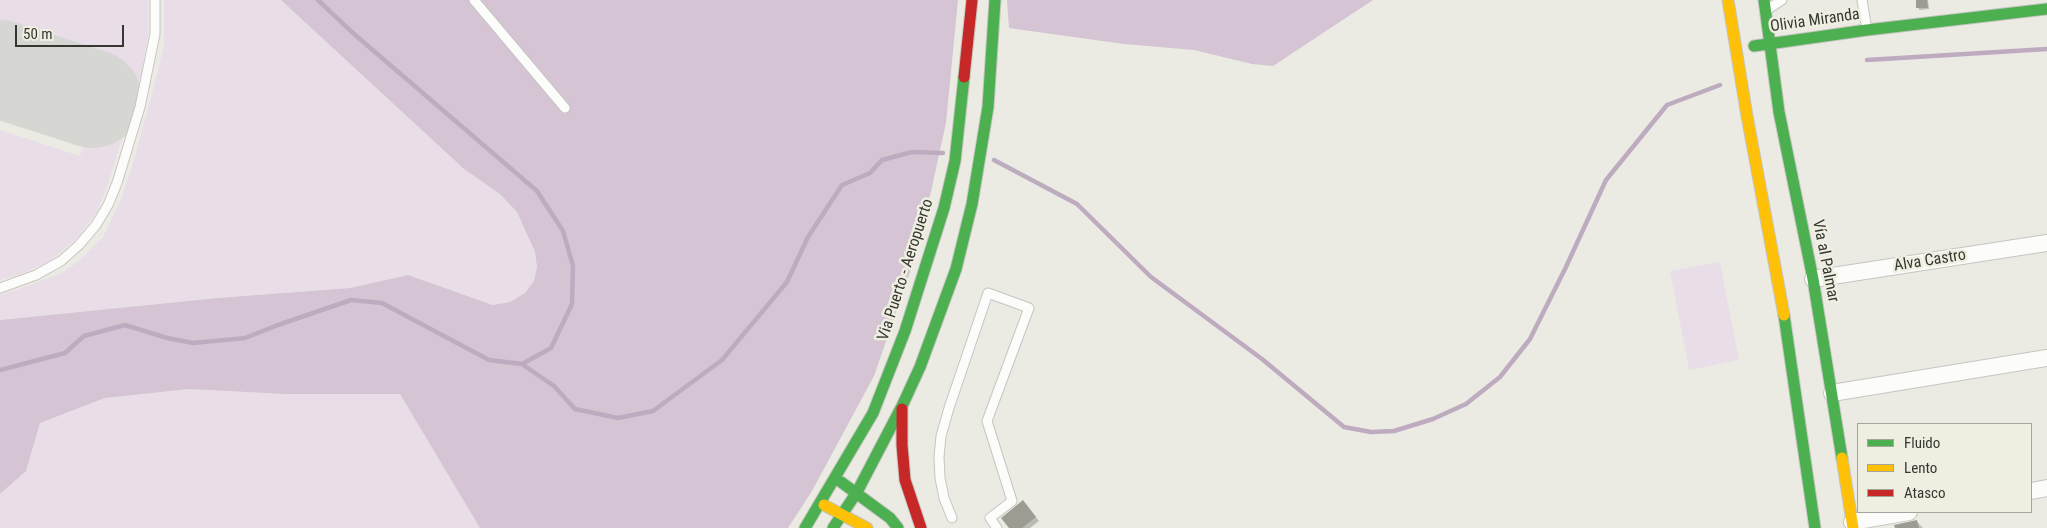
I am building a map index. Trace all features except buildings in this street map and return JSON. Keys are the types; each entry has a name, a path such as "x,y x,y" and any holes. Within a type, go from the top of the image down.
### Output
{"main road":[{"name":"Via Puerto - Aeropuerto","path":"805,528 836,479 876,404 905,331 944,208 955,161 972,0"},
{"path":"833,528 857,492 920,367 956,269 972,204 988,108 995,0"},
{"path":"1728,0 1747,116 1790,346 1815,528"},
{"name":"Vía al Palmar","path":"1765,5 1779,112 1813,279 1853,525"},
{"name":"Olivia Miranda","path":"1736,48 1991,11 2047,9"},
{"path":"902,404 902,445 906,480 921,528"},
{"path":"836,479 857,492 890,518 898,528"},
{"path":"821,503 841,516 867,528"}],"street":[{"name":"Alva Castro","path":"1813,279 2047,243"},
{"path":"1832,393 2047,358"},
{"path":"2032,491 2047,488"},
{"path":"1853,525 1905,513"}],"lane":[{"path":"0,288 36,275 61,261 80,245 96,225 108,205 117,183 140,107 155,34 155,0"},
{"path":"474,0 565,108"},
{"path":"1765,5 1782,0"},
{"path":"1862,0 1867,30"},
{"path":"952,518 944,498 940,478 941,436 988,293 1029,308 987,421 1012,501 990,518 997,528"}],"shaded area":[{"path":"0,0 148,0 148,35 141,75 109,181 97,212 77,238 50,261 21,274 0,280 0,130 80,156 109,59 0,22"},
{"path":"164,0 281,0 285,3 464,169 500,194 517,212 535,252 537,267 534,281 525,293 510,302 493,305 408,275 350,288 218,298 0,320 0,294 62,273 80,260 103,237 121,199 134,160 155,82 164,45"},
{"path":"281,0 958,0 946,123 919,246 874,376 812,491 788,528 480,528 400,394 284,394 189,389 105,398 40,423 26,471 0,494 0,320 218,298 350,288 408,275 493,305 510,302 525,293 534,281 537,267 535,252 517,212 500,194 464,169"},
{"path":"1007,0 1373,0 1273,66 1252,64 1194,50 1124,44 1009,28"},
{"path":"1720,262 1739,360 1689,370 1670,271"},
{"path":"189,389 284,394 401,394 480,528 0,528 0,494 26,471 40,423 105,398"}],"waterway":[{"path":"0,370 65,353 84,336 125,325 167,338 193,343 245,338 351,300 382,303 489,360 522,364 551,348 572,304 573,266 563,231 537,191 354,34 318,0"},
{"path":"1867,60 2047,49"},
{"path":"994,160 1077,204 1151,277 1262,359 1344,427 1371,432 1394,431 1433,419 1466,404 1500,377 1530,339 1606,180 1667,105 1720,85"},
{"path":"522,364 554,386 575,409 618,418 653,411 722,360 787,282 808,237 842,185 870,173 882,160 912,152 943,153"}],"runway":[{"path":"0,69 93,99"}],"traffic: fast":[{"path":"833,528 857,492 903,404 920,367 956,269 972,204 988,107 995,0"},
{"path":"1764,0 1779,112 1813,279 1842,458"},
{"path":"1754,46 1867,30 2047,9"},
{"path":"805,528 873,413 905,331 944,208 955,161 964,77"},
{"path":"1784,315 1815,528"},
{"path":"841,482 890,518 898,528"}],"traffic: slow":[{"path":"1728,0 1747,116 1784,315"},
{"path":"1842,458 1853,528"},
{"path":"824,505 867,528"}],"traffic: jam":[{"path":"964,77 972,0"},
{"path":"902,409 902,445 905,480 921,528"}]}
